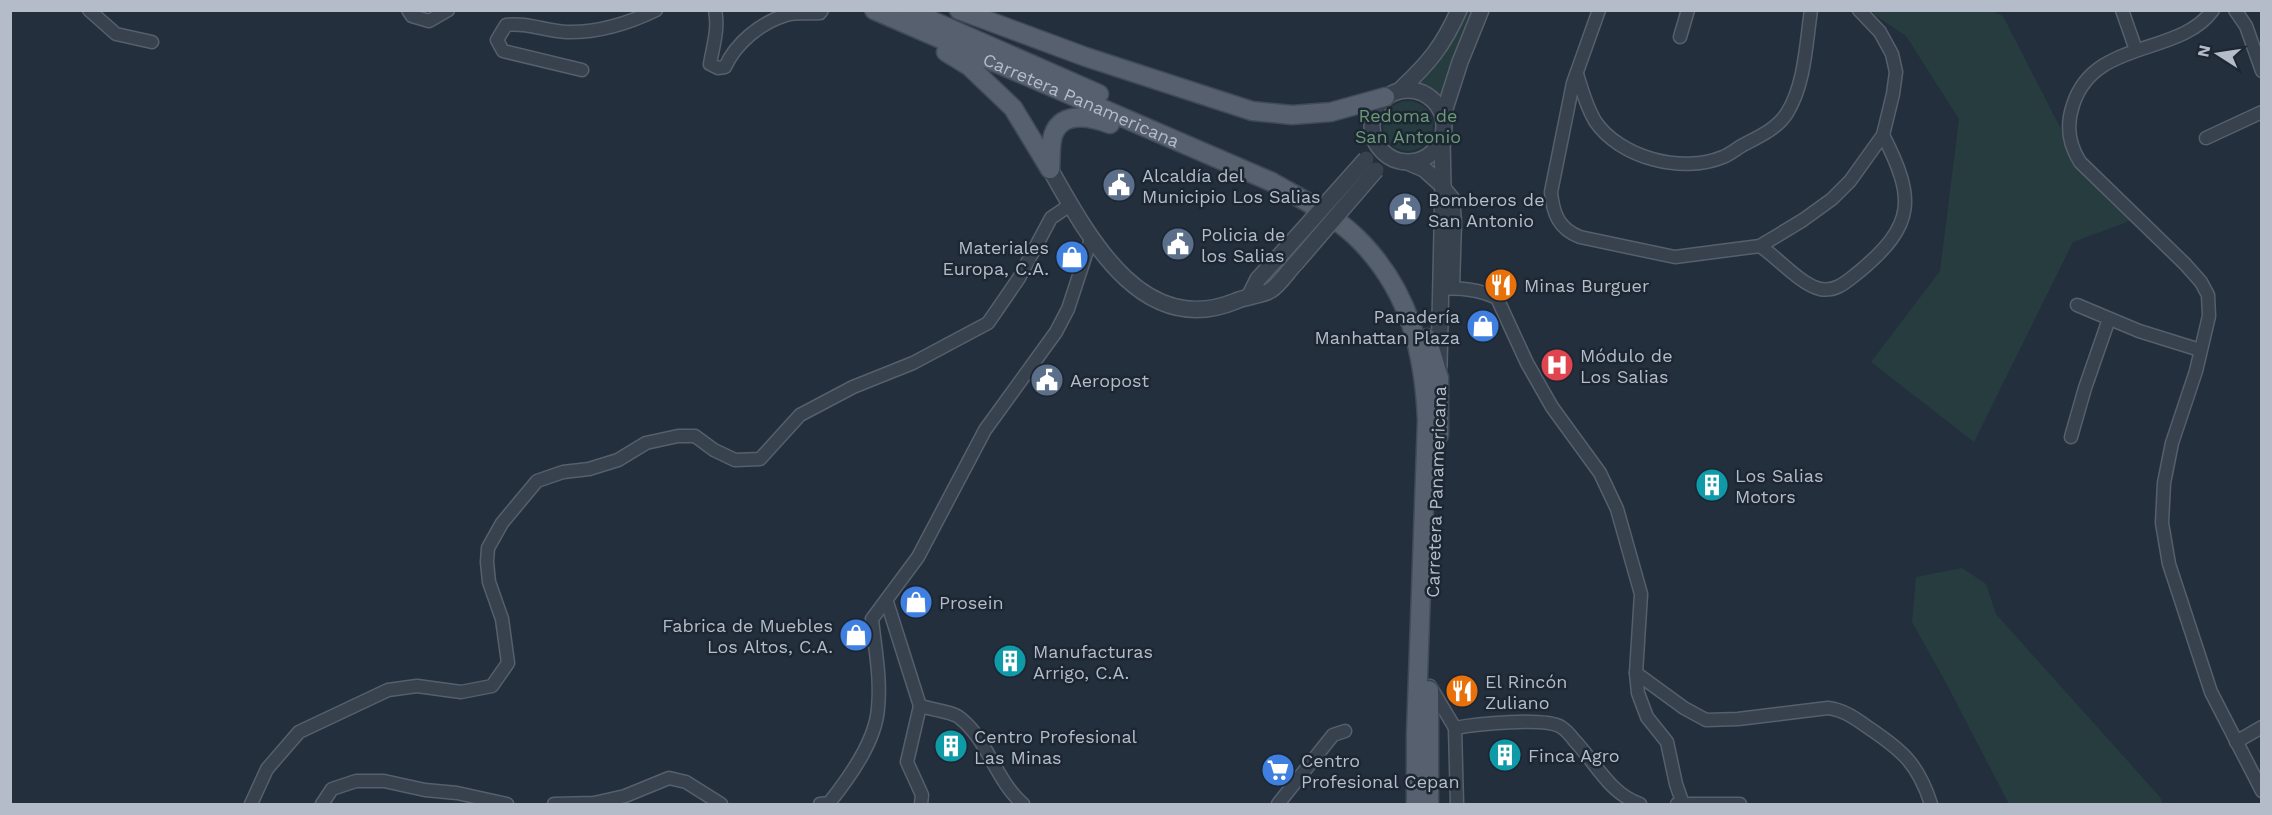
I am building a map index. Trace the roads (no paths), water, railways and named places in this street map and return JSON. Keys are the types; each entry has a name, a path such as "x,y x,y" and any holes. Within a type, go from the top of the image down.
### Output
{"main road":[{"name":"Carretera Panamericana","path":"908,10 1280,174 1322,196 1355,221 1389,257 1406,283 1439,378 1440,420 1429,684 1429,804"},
{"path":"959,10 1097,60 1252,111 1292,115 1330,112 1393,94"},
{"name":"Carretera Panamericana","path":"880,13 1272,182 1310,204 1362,242 1396,286 1418,345 1425,385 1427,420 1416,734 1416,804"},
{"path":"880,13 969,66 1013,108 1050,169"},
{"path":"1050,169 1052,138 1062,121 1074,117 1092,117 1125,130 1161,135"}],"street":[{"path":"89,10 116,34 152,42"},
{"path":"408,10 412,16 429,21 448,10"},
{"path":"582,70 503,51 497,40 506,25 519,23 564,32 600,30 630,23 656,10"},
{"path":"715,10 716,33 710,64 718,68 725,67 741,42 753,32 787,15 820,13 822,10"},
{"path":"1050,169 1091,239 1128,283 1145,295 1163,303 1204,310 1250,295 1270,292 1296,263 1371,164 1373,137 1371,122 1376,108 1427,65 1446,39 1459,10"},
{"path":"1443,115 1460,62 1481,10"},
{"path":"1599,10 1577,74 1551,192 1552,207 1558,222 1568,232 1580,237 1675,257 1760,246 1803,220 1832,199 1850,181 1883,135 1896,72 1892,54 1880,32 1858,10"},
{"path":"1680,37 1688,10"},
{"path":"1577,74 1587,106 1604,132 1617,144 1648,159 1668,163 1702,163 1722,157 1772,129 1786,114 1795,97 1802,68 1811,10"},
{"path":"2122,10 2136,50"},
{"path":"2213,10 2199,24 2186,32 2120,56 2096,70 2076,94 2068,118 2072,149 2079,162 2159,238 2201,282 2208,295 2209,316 2196,371 2172,443 2164,483 2162,523 2169,564 2211,692 2262,790"},
{"path":"2235,10 2246,26 2262,71"},
{"path":"1393,94 1422,92 1438,105 1443,115 1447,289 1439,378"},
{"path":"2206,138 2262,112"},
{"path":"1760,246 1775,255 1807,284 1830,290 1841,287 1882,252 1899,227 1905,204 1899,167 1883,135"},
{"path":"1373,137 1380,149 1391,159"},
{"path":"1410,163 1424,159 1442,140"},
{"path":"1250,295 1258,279 1371,164 1391,159 1410,163 1424,169 1443,186"},
{"path":"251,804 267,769 299,732 388,690 417,686 461,692 492,686 507,663 502,619 489,582 488,548 502,523 537,481 563,472 589,469 608,463 646,443 678,436 695,436 714,450 735,460 760,459 800,415 853,387 913,363 988,323 1019,278 1051,218 1070,205"},
{"path":"819,804 829,803 847,780 867,744 878,711 879,678 872,619 918,557 985,430 1056,333 1068,309 1091,239"},
{"path":"1447,289 1489,294 1497,298 1542,390 1600,473 1617,509 1641,594 1636,673 1638,693 1647,717 1667,742 1683,804"},
{"path":"2077,305 2139,331 2200,350"},
{"path":"2071,437 2088,378 2109,319"},
{"path":"886,602 920,706 907,762 922,795 921,804"},
{"path":"1636,673 1684,708 1706,720 1738,719 1828,708 1842,710 1899,748 1924,783 1932,804"},
{"path":"1429,684 1455,728 1457,804"},
{"path":"920,706 959,716 977,738 1006,785 1023,804"},
{"path":"1455,728 1480,723 1548,723 1562,727 1581,747 1601,775 1626,799 1640,804"},
{"path":"2236,742 2262,727"},
{"path":"1278,804 1333,735 1345,731"},
{"path":"554,804 594,803 615,798 669,778 686,782 720,804"},
{"path":"322,804 332,789 356,781 384,781 507,804"},
{"path":"1677,804 1740,804"}],"place":[{"name":"Alcaldía del Municipio Los Salias","path":"1119,185"},
{"name":"Bomberos de San Antonio","path":"1405,209"},
{"name":"Policia de los Salias","path":"1178,244"},
{"name":"Materiales Europa, C.A.","path":"1072,257"},
{"name":"Minas Burguer","path":"1501,285"},
{"name":"Panadería Manhattan Plaza","path":"1483,326"},
{"name":"Módulo de Los Salias","path":"1557,365"},
{"name":"Aeropost","path":"1047,380"},
{"name":"Los Salias Motors","path":"1712,485"},
{"name":"Prosein","path":"916,602"},
{"name":"Fabrica de Muebles Los Altos, C.A.","path":"856,635"},
{"name":"Manufacturas Arrigo, C.A.","path":"1010,661"},
{"name":"El Rincón Zuliano","path":"1462,691"},
{"name":"Centro Profesional Las Minas","path":"951,746"},
{"name":"Finca Agro","path":"1505,755"},
{"name":"Centro Profesional Cepan","path":"1278,770"}],"park label":[{"name":"Redoma de San Antonio","path":"1408,125"}]}
